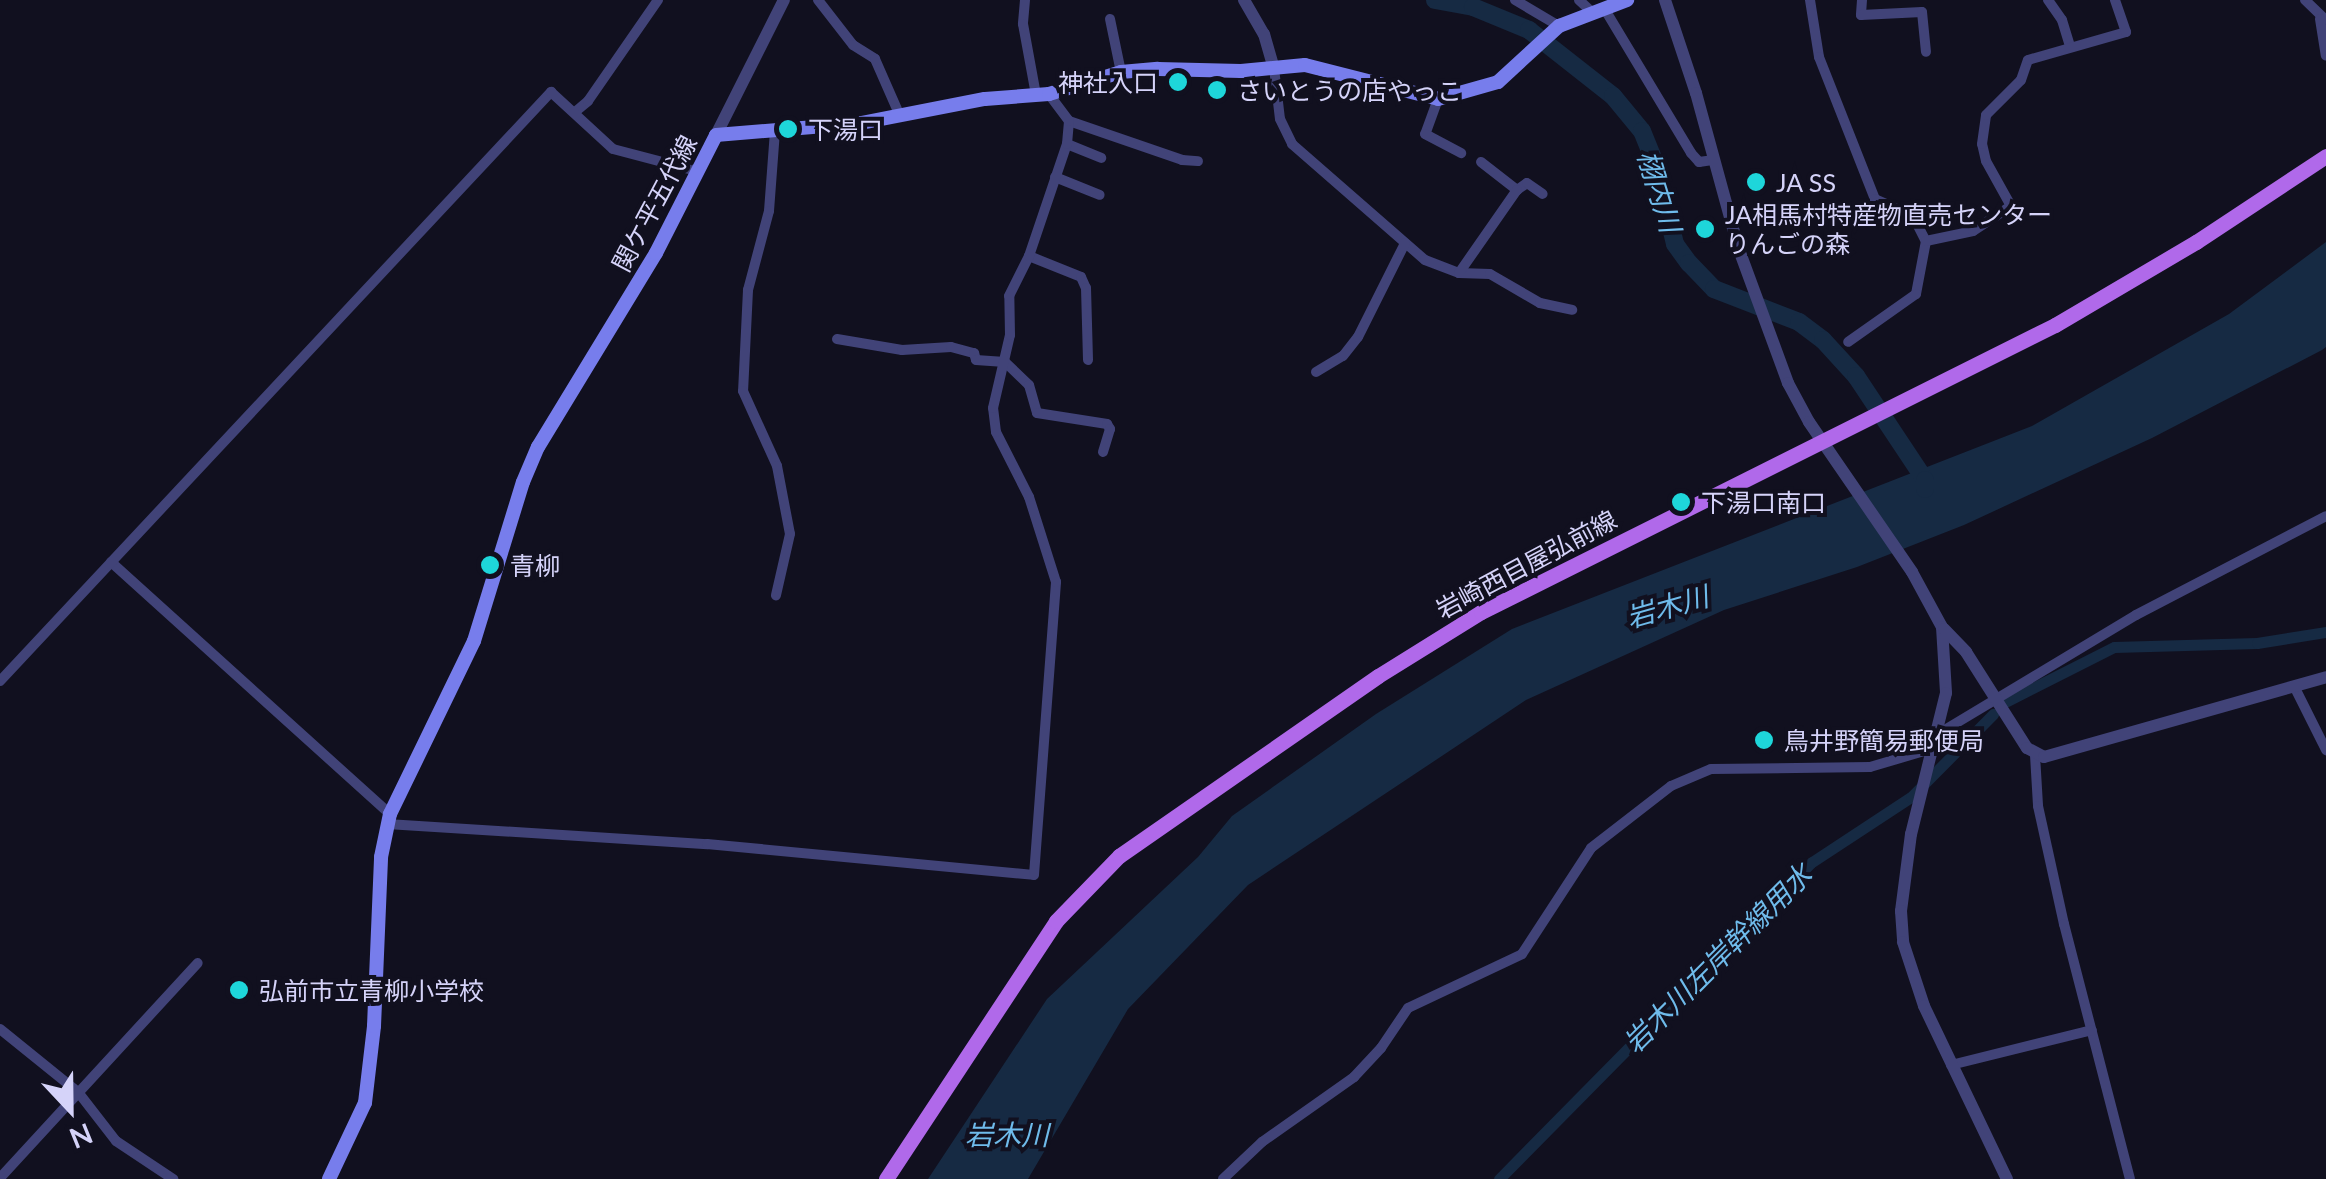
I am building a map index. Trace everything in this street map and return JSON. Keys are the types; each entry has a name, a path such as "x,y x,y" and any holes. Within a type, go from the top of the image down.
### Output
{"main road":[{"path":"1438,100 1498,82 1557,27 1627,0"},
{"name":"関ケ平五代線","path":"329,1179 365,1103 389,819 474,641 523,482 538,448 627,303 716,134 776,132 900,116 986,99 1042,94 1120,72 1328,68 1438,100"},
{"name":"岩崎西目屋弘前線","path":"886,1179 1056,921 1119,856 1378,676 1481,612 2088,307 2326,156"}],"street":[{"path":"575,112 588,101 658,0"},
{"path":"716,134 784,0"},
{"path":"818,0 853,45 875,58 900,116"},
{"path":"1025,0 1023,24 1042,94 1070,121 1182,160 1198,161"},
{"path":"1244,0 1264,34 1274,68 1280,119 1292,144 1425,260 1460,273 1490,274 1540,303 1572,310"},
{"path":"1515,0 1557,27"},
{"path":"1578,0 1598,10 1670,112 1691,154 1699,162 1714,160"},
{"path":"1664,0 1753,291 1793,394 1912,572 1942,627 1966,652 2035,755 2038,806 2130,1179"},
{"path":"1810,0 1818,57 1875,199 1913,216 1926,241 1916,294 1848,342"},
{"path":"1862,0 1861,15 1922,12 1926,52"},
{"path":"2048,0 2070,47"},
{"path":"1926,241 1974,231 2012,206 1986,161 1982,144 1986,116 2021,80 2028,60 2126,32 2115,0"},
{"path":"2304,0 2323,19 2326,56"},
{"path":"1110,20 1120,72"},
{"path":"0,681 551,92 613,149 697,171"},
{"path":"1438,100 1425,134 1461,152"},
{"path":"111,562 389,819 1034,875 1056,582 1028,497 996,432 993,408 1005,362 1010,296 1067,144 1070,121"},
{"path":"776,132 768,211 748,290 743,391 777,466 790,534 776,596"},
{"path":"1067,144 1101,158"},
{"path":"1481,162 1517,190"},
{"path":"1055,177 1100,195"},
{"path":"1460,273 1517,190 1527,184 1543,194"},
{"path":"1316,372 1343,356 1358,337 1405,243"},
{"path":"1028,256 1081,278 1086,288 1088,360"},
{"path":"837,339 902,350 951,347 974,353 976,360 1005,362 1029,384 1037,413 1107,424 1102,452"},
{"path":"1223,1179 1262,1142 1354,1077 1381,1048 1408,1008 1522,954 1540,932 1590,848 1671,786 1711,769 1738,765 1830,770 1870,766 1936,741 1994,697 2136,615 2326,516"},
{"path":"1942,627 1948,657 1936,741 1905,874 1903,942 1909,971 2008,1179"},
{"path":"2035,755 2054,756 2326,677"},
{"path":"2294,686 2326,750"},
{"path":"0,1178 198,963"},
{"path":"0,1030 78,1092 116,1141 174,1179"},
{"path":"1952,1064 2092,1030"}],"water":[{"name":"岩木川","path":"2326,242 2326,347 2322,350 2152,438 1964,525 1857,567 1724,610 1526,700 1248,885 1128,1009 1028,1179 928,1179 1047,999 1198,857 1232,816 1376,714 1512,629 2032,426 2229,314"}],"waterway":[{"name":"栩内川","path":"1435,0 1473,7 1529,30 1613,96 1642,131 1656,166 1675,244 1689,263 1714,289 1799,322 1823,340 1856,376 1925,480 1925,489"},
{"name":"岩木川左岸幹線用水","path":"2007,701 2114,647 2257,643 2326,632"},
{"name":"岩木川左岸幹線用水","path":"1499,1179 1812,862 1911,797 1993,714"}],"place":[{"name":"神社入口","path":"1178,82"},
{"name":"さいとうの店やっこ","path":"1217,90"},
{"name":"下湯口","path":"788,129"},
{"name":"JA SS","path":"1756,182"},
{"name":"JA相馬村特産物直売センター りんごの森","path":"1705,229"},
{"name":"下湯口南口","path":"1681,502"},
{"name":"青柳","path":"490,565"},
{"name":"鳥井野簡易郵便局","path":"1764,740"},
{"name":"弘前市立青柳小学校","path":"239,990"}]}
